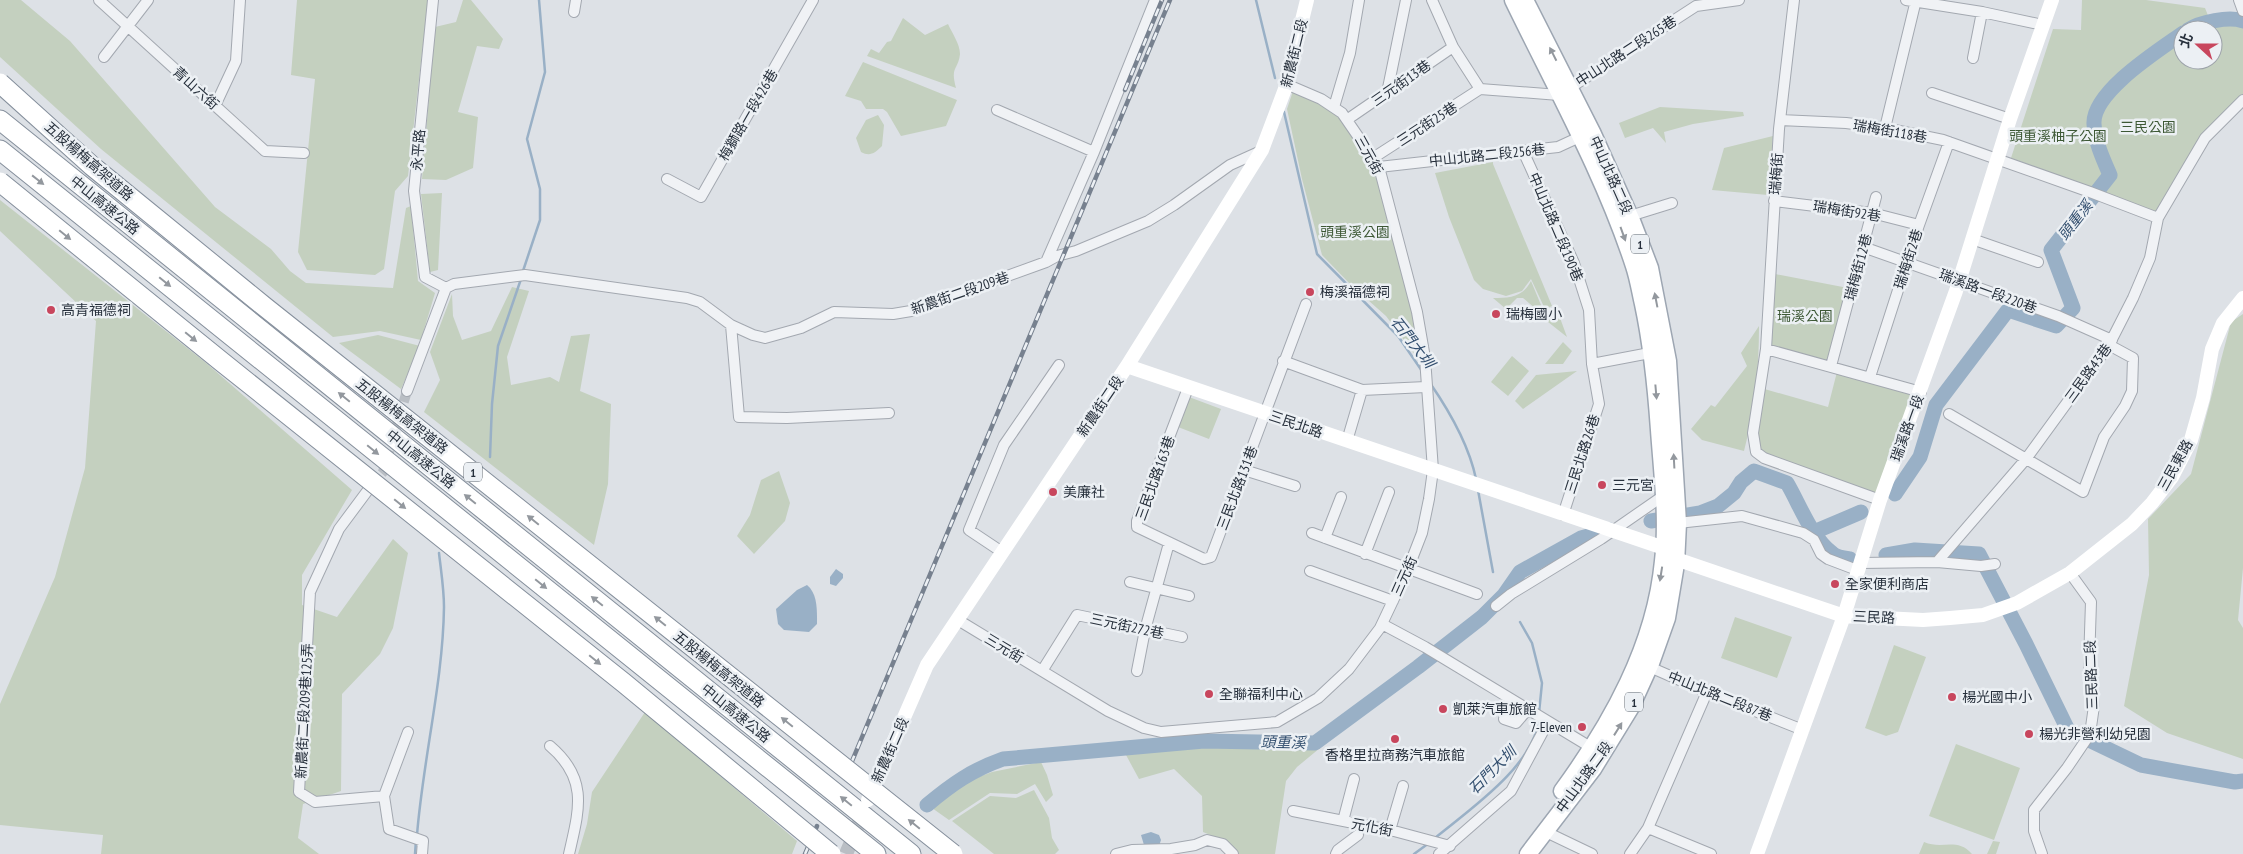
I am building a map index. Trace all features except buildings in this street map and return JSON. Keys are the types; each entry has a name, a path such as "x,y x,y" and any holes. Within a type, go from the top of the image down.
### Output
{"highway":[{"name":"五股楊梅高架道路","path":"0,83 92,166 272,313 953,854"},
{"path":"0,114 21,138"},
{"name":"中山高速公路","path":"0,120 911,854"},
{"name":"中山高速公路","path":"0,150 876,854"},
{"path":"0,182 624,683 831,854"}],"main road":[{"name":"中山北路二段","path":"1513,0 1565,92 1630,216 1650,268 1659,351 1670,554 1667,618 1643,664 1592,748 1516,854"},
{"name":"中山北路二段","path":"1525,0 1565,92"},
{"name":"中山北路二段","path":"1586,134 1635,269 1659,351"},
{"name":"中山北路二段","path":"1528,854 1593,769 1632,708 1643,664"}],"street":[{"name":"青山六街","path":"99,0 265,151 304,154"},
{"path":"104,57 148,0"},
{"path":"216,106 236,61 240,0"},
{"name":"永平路","path":"433,0 414,191 424,277 446,288"},
{"path":"574,12 576,0"},
{"name":"梅獅路一段426巷","path":"668,179 701,197 813,0"},
{"path":"1046,262 1094,152 1155,0"},
{"name":"新農街二段","path":"868,800 927,665 1127,366 1262,150 1286,84 1307,0"},
{"path":"1334,107 1350,53 1359,0"},
{"path":"1387,93 1406,0"},
{"path":"1432,0 1453,47 1480,89 1565,92"},
{"name":"中山北路二段265巷","path":"1565,92 1696,6 1739,0"},
{"name":"瑞梅街","path":"1794,0 1780,120 1766,349 1753,433 1756,452 1764,458 1880,500"},
{"path":"1885,128 1912,0 2043,25"},
{"name":"瑞溪路一段","path":"1757,854 1844,616 1880,500 1921,392 1959,281 2010,119 2052,0"},
{"path":"2239,0 2243,11"},
{"path":"1973,58 1982,12"},
{"name":"三元街13巷","path":"1348,119 1453,47"},
{"name":"三元街","path":"958,620 1108,711 1144,728 1161,732 1251,726 1277,722 1318,698 1349,669 1382,624 1408,569 1422,533 1433,470 1425,371 1417,312 1376,163 1348,119 1322,98 1286,84"},
{"name":"三元街25巷","path":"1376,163 1480,89"},
{"path":"1932,93 2010,119"},
{"name":"三民路43巷","path":"1937,562 1952,542 2026,459 2110,343 2133,298 2150,258 2158,218 2205,138 2243,100"},
{"path":"997,110 1094,152"},
{"name":"瑞梅街118巷","path":"1780,120 1844,123 1885,128 1950,142 2158,218"},
{"name":"中山北路二段256巷","path":"1376,163 1558,147 1586,134"},
{"name":"瑞梅街2巷","path":"1870,377 1919,225 1950,142"},
{"name":"新農街二段209巷","path":"446,288 454,284 520,275 687,298 700,302 731,325 765,338 800,328 834,312 893,314 911,311 1046,262 1057,256 1076,251 1148,221 1230,165 1262,150"},
{"name":"中山北路二段190巷","path":"1523,151 1574,263 1589,310 1592,364"},
{"name":"瑞梅街12巷","path":"1831,366 1876,197"},
{"name":"瑞梅街92巷","path":"1774,201 1872,213 1919,225"},
{"path":"1630,216 1672,202"},
{"path":"1972,239 2038,262"},
{"name":"瑞溪路一段220巷","path":"1863,247 2058,316 2110,343 2133,358 2132,391 2125,406 2104,437 2083,492 2026,459"},
{"path":"407,391 446,288"},
{"name":"三民東路","path":"2070,573 2132,524 2152,503 2172,477 2191,440 2203,398 2212,349 2224,323 2243,298"},
{"name":"三民北路131巷","path":"1204,559 1211,557 1306,304"},
{"path":"731,325 739,418 787,418 889,413"},
{"path":"1766,349 1921,392"},
{"path":"1592,364 1659,351"},
{"path":"1283,361 1362,390 1426,385"},
{"name":"三民北路26巷","path":"1563,515 1599,404 1592,364"},
{"path":"1002,552 969,530 1004,445 1059,366"},
{"name":"三民北路","path":"1127,366 1563,515"},
{"name":"三民北路163巷","path":"1188,388 1137,521 1137,527 1204,559"},
{"path":"1347,441 1362,390"},
{"path":"1949,414 2026,459"},
{"path":"1244,470 1295,486"},
{"name":"新農街二段209巷125弄","path":"368,490 339,530 310,592 299,792 315,802 384,796"},
{"path":"1365,554 1388,492"},
{"path":"1325,538 1341,497"},
{"path":"1503,600 1613,531 1669,513 1742,516 1803,533 1814,540 1821,554 1828,559 1859,566 1937,562 1981,566 1995,564"},
{"path":"1563,515 1613,531 1670,554"},
{"path":"1312,533 1477,594"},
{"path":"1137,671 1145,630 1169,543"},
{"name":"三民路","path":"1670,554 1844,616 1923,620 1983,615 2000,611 2070,573"},
{"path":"1310,571 1393,601"},
{"name":"三民路二段","path":"2042,854 2034,831 2034,810 2069,766 2090,734 2094,706 2089,663 2091,602 2070,573"},
{"path":"1130,582 1156,590 1190,596"},
{"name":"三元街272巷","path":"1042,671 1077,615 1182,637"},
{"path":"1382,624 1424,647 1530,710 1545,722 1592,748"},
{"name":"中山北路二段87巷","path":"1643,664 1803,730"},
{"path":"1630,854 1648,828 1707,692"},
{"path":"1503,724 1516,723 1530,710"},
{"path":"1440,854 1446,844 1467,829 1511,791 1545,722"},
{"path":"408,732 384,796 389,829 423,841 422,854"},
{"path":"550,746 562,757 573,773 579,809 569,854"},
{"path":"1342,821 1354,779"},
{"path":"1390,830 1402,786"},
{"name":"元化街","path":"1292,811 1390,830 1446,844"},
{"path":"1648,828 1711,854"},
{"path":"1544,831 1592,854"},
{"path":"1336,854 1338,850 1358,835"},
{"path":"1116,854 1132,850 1186,847 1207,840 1223,844 1233,854"}],"green space":[{"path":"0,0 21,0 70,41 215,207 271,249 290,271 306,283 393,288 406,208 411,206 418,281 435,293 421,340 380,331 333,337 101,149 0,57"},
{"path":"297,0 428,0 408,176 395,191 384,269 375,275 307,270 298,252 315,79 291,75"},
{"path":"463,0 471,0 503,39 499,49 477,46 458,112 478,117 473,168 446,180 422,179 435,27 456,22"},
{"path":"2082,0 2146,0 2205,8 2210,20 2173,20 2173,70 2223,70 2223,21 2235,19 2243,21 2243,100 2196,147 2159,213 2011,158 2053,29 2081,30"},
{"path":"903,18 925,35 948,24 960,50 954,72 956,88 867,56 871,49 879,53 887,42 891,41"},
{"path":"863,62 957,100 946,126 901,136 887,112 883,109 866,109 861,101 845,96"},
{"name":"頭重溪公園","path":"1293,91 1318,100 1331,108 1351,130 1367,159 1381,191 1402,264 1421,363 1386,316 1351,285 1322,255 1302,179 1287,109"},
{"path":"1660,107 1743,112 1744,116 1693,124 1664,132 1666,143 1653,128 1625,138 1619,123"},
{"path":"878,115 884,125 882,146 872,154 861,152 856,138 866,120"},
{"path":"1773,136 1768,195 1712,190 1724,148"},
{"path":"1493,162 1552,306 1545,309 1531,279 1522,291 1506,296 1483,289 1474,280 1449,217 1435,173"},
{"path":"442,193 438,270 430,272 421,194"},
{"path":"0,200 205,362 352,490 302,575 302,605 337,617 393,539 408,553 393,628 380,654 342,694 341,791 303,804 298,838 319,854 101,854 103,835 0,825 0,704 55,577 85,468 96,321 0,231"},
{"name":"瑞溪公園","path":"1775,274 1848,288 1827,362 1769,346"},
{"path":"1531,281 1541,305 1537,310 1523,298 1517,298 1506,309 1493,298 1515,296 1524,290"},
{"path":"512,287 529,291 507,357 511,385 550,377 559,382 571,336 590,334 580,391 611,404 608,484 594,545 424,412 440,380 430,352 452,294 453,316 462,340 491,331"},
{"path":"1556,307 1567,337 1543,318 1542,312"},
{"path":"2243,314 2243,568 2238,620 2243,628 2243,759 2167,733 2124,706 2149,575 2148,519 2191,474 2231,322"},
{"path":"1759,326 1756,389 1744,451 1702,440 1691,429 1711,405 1715,407 1747,366 1741,353"},
{"path":"378,335 420,346 401,389 339,343"},
{"path":"1563,342 1572,351 1563,364 1545,364"},
{"path":"1512,356 1529,371 1508,396 1491,382"},
{"path":"1838,368 1921,392 1880,500 1756,452 1761,388 1828,407"},
{"path":"1577,371 1523,409 1515,401 1536,375"},
{"path":"1189,397 1221,409 1209,439 1178,427"},
{"path":"779,471 790,503 785,521 754,554 737,536 750,515 761,480"},
{"path":"1735,617 1792,637 1777,678 1721,658"},
{"path":"1894,645 1926,657 1898,732 1886,736 1865,728"},
{"path":"645,712 797,841 792,854 578,854 587,824 592,792"},
{"path":"1956,744 2020,768 1994,840 1929,816"},
{"path":"1187,748 1320,748 1297,767 1286,781 1275,854 1239,854 1230,843 1203,832 1202,796 1174,769 1139,779 1126,755"},
{"path":"1041,762 1053,795 1046,802 1035,784 1017,794 990,793 949,820 932,808 965,782 992,772"},
{"path":"1034,790 1049,818 1052,838 1059,850 1055,854 994,854 952,821 990,796 1016,798"},
{"path":"1993,841 2000,842 1996,854 1987,854"},
{"path":"1924,842 1937,845 1961,846 1972,854 1919,854"}],"water":[{"path":"836,569 843,574 843,578 836,586 830,584 830,577"},
{"path":"807,585 815,598 817,624 809,632 784,630 778,624 776,609 797,590"},
{"path":"1151,832 1159,835 1161,840 1159,846 1144,845 1141,835"}],"waterway":[{"path":"523,271 540,220 540,189 527,139 545,72 539,0"},
{"name":"石門大圳","path":"1256,0 1275,78"},
{"name":"頭重溪","path":"2222,20 2243,21"},
{"name":"頭重溪","path":"1895,494 1920,457 1936,405 2008,310 2056,326 2073,308 2051,250 2110,175 2096,137 2094,124 2096,112 2115,86 2144,61 2173,40"},
{"name":"石門大圳","path":"1284,112 1317,254 1398,336 1422,371"},
{"path":"490,457 492,404 498,346 521,279"},
{"name":"石門大圳","path":"1430,383 1445,405 1464,441 1476,479"},
{"name":"頭重溪","path":"1651,521 1700,513 1718,506 1734,493 1741,482 1754,471 1787,483 1806,520 1818,538 1834,554 1850,559"},
{"name":"石門大圳","path":"1478,490 1493,572"},
{"name":"頭重溪","path":"1814,532 1861,512"},
{"name":"頭重溪","path":"927,805 963,778 1003,759 1204,741 1315,743 1482,617 1504,595 1520,572 1581,538 1610,530"},
{"path":"1886,555 1915,550 1979,554 2068,730 2141,765 2235,782 2243,781"},
{"path":"417,835 443,635 444,600 439,553"},
{"name":"石門大圳","path":"1520,622 1532,643 1542,683 1539,713"},
{"name":"石門大圳","path":"1435,838 1482,800 1513,770 1534,736 1539,719"},
{"path":"415,854 416,840"},
{"name":"石門大圳","path":"1414,854 1429,843"}],"tunnel":[{"path":"372,485 383,472 407,391"},
{"path":"846,854 866,806"}],"railway":[{"path":"1125,90 1162,0"},
{"path":"845,778 1170,0"},
{"path":"805,854 817,826"}],"place":[{"name":"梅溪福德祠","path":"1310,292"},
{"name":"高青福德祠","path":"51,310"},
{"name":"瑞梅國小","path":"1496,314"},
{"name":"三元宮","path":"1602,485"},
{"name":"美廉社","path":"1053,492"},
{"name":"全家便利商店","path":"1835,584"},
{"name":"全聯福利中心","path":"1209,694"},
{"name":"楊光國中小","path":"1952,697"},
{"name":"凱萊汽車旅館","path":"1443,709"},
{"name":"7-Eleven","path":"1582,727"},
{"name":"楊光非營利幼兒園","path":"2029,734"},
{"name":"香格里拉商務汽車旅館","path":"1395,739"}],"park label":[{"name":"三民公園","path":"2148,127"},
{"name":"頭重溪柚子公園","path":"2058,136"}]}
